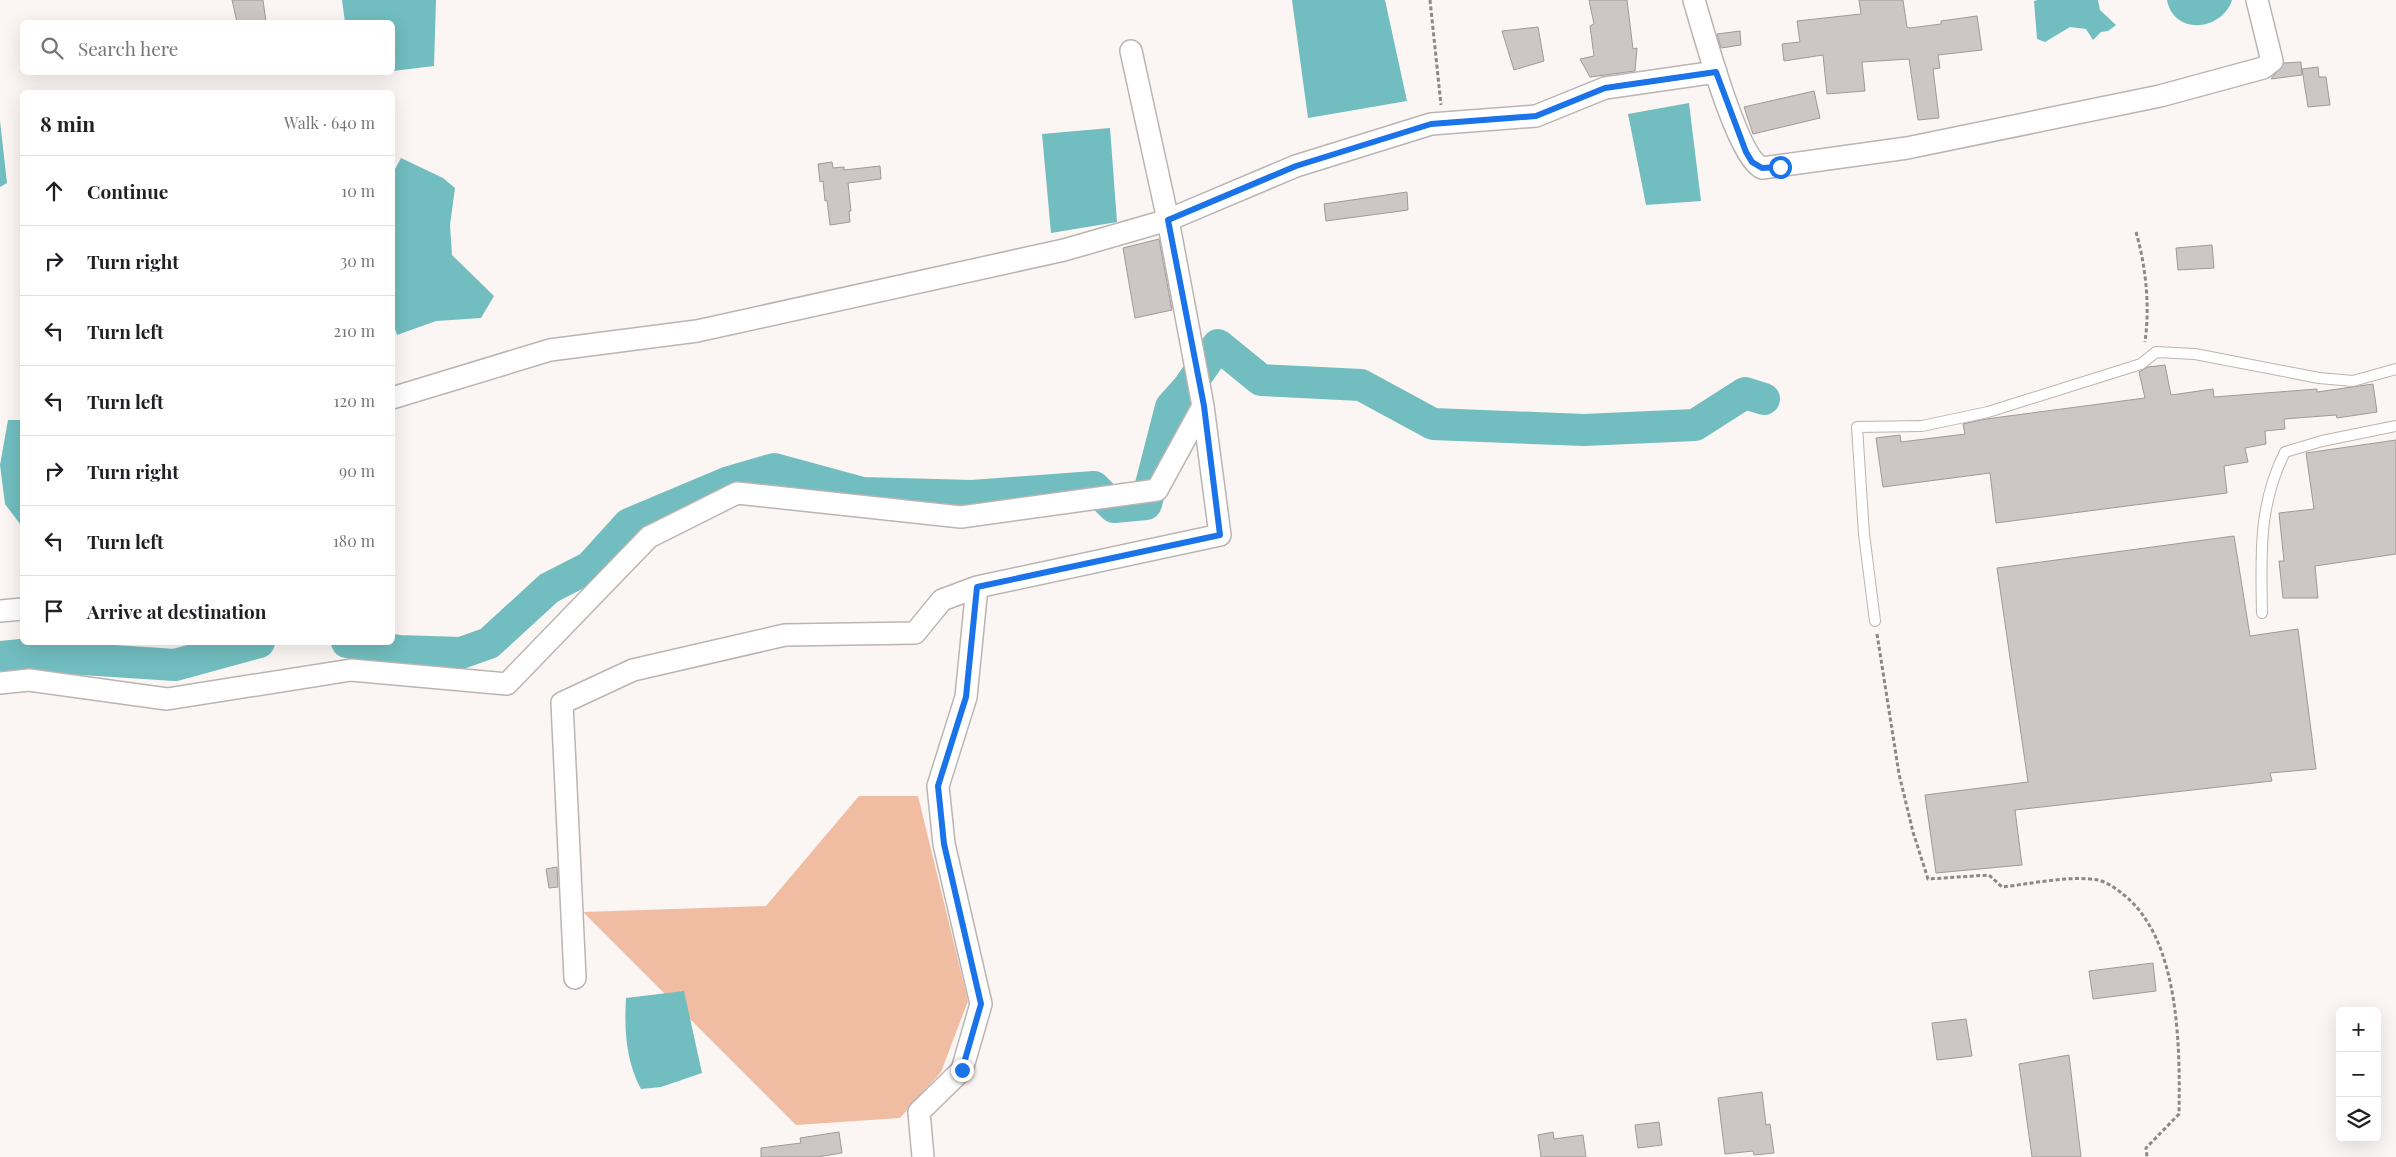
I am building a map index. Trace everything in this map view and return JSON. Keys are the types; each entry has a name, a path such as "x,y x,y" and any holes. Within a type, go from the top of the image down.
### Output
{"street":[{"path":"1694,0 1716,72 1749,158 1762,168 1907,148 2160,96 2263,68 2272,61 2258,0"},
{"path":"575,978 562,703 633,670 785,635 914,632 942,600 977,587 1220,535 1204,406 1168,220 1130,51"},
{"path":"395,397 550,350 697,331 1064,250 1168,220 1296,166 1431,124 1536,116 1605,88 1716,72"},
{"path":"0,683 28,680 167,699 351,670 507,684 649,537 737,493 961,517 1157,490 1204,406"},
{"path":"923,1157 919,1112 962,1070 981,1004 944,844 938,786 966,697 977,587"},
{"path":"0,611 20,609"}],"lane":[{"path":"1875,621 1864,534 1857,427 1922,426 1988,412 2141,364 2156,352 2195,354 2319,378 2353,381 2396,369"},
{"path":"2262,613 2260,538 2273,476 2285,452 2322,441 2396,426"}],"path":[{"path":"1430,0 1443,123"},
{"path":"2136,232 2141,249 2147,299 2146,337"},
{"path":"1875,621 1899,774 1913,832 1928,879 1989,875 2002,887 2077,879 2098,880 2116,888 2138,906 2153,929 2168,973 2176,1016 2179,1094 2178,1114 2146,1148 2147,1157"}],"shaded area":[{"path":"859,796 918,796 968,1001 941,1072 900,1118 796,1125 583,912 766,906"}],"water":[{"path":"342,0 436,0 434,66 395,71 395,20 345,20"},
{"path":"1292,0 1385,0 1407,101 1308,118"},
{"path":"2098,0 2100,10 2116,25 2108,31 2101,32 2093,40 2086,29 2070,27 2045,42 2037,39 2034,1"},
{"path":"2167,0 2232,0 2227,10 2219,18 2209,23 2198,25 2188,24 2179,20 2171,12"},
{"path":"1689,103 1701,201 1646,205 1628,114"},
{"path":"0,121 7,183 0,187"},
{"path":"1110,128 1117,222 1051,233 1042,134"},
{"path":"401,158 443,178 455,188 450,225 452,255 494,296 481,318 436,321 397,335 395,329 395,169"},
{"path":"8,420 20,420 20,524 5,504 0,465"},
{"path":"684,991 702,1073 661,1087 641,1089 632,1068 627,1045 625,1022 626,998"}],"building":[{"path":"232,0 263,0 266,20 237,20"},
{"path":"1589,0 1627,0 1633,49 1637,48 1635,71 1590,77 1580,59 1594,56 1590,26 1594,24"},
{"path":"1859,0 1903,0 1907,27 1910,28 1941,24 1941,21 1977,16 1982,50 1938,55 1940,68 1933,69 1939,118 1918,120 1909,59 1862,62 1865,91 1827,94 1823,55 1784,61 1782,44 1800,42 1797,21 1861,14"},
{"path":"1538,27 1544,61 1514,70 1502,31"},
{"path":"1740,31 1741,45 1721,48 1717,34"},
{"path":"2301,62 2302,75 2271,79 2284,63"},
{"path":"2318,67 2319,77 2326,77 2330,105 2308,107 2302,69"},
{"path":"1814,91 1820,118 1753,134 1744,107"},
{"path":"832,162 833,168 844,167 844,170 880,166 881,179 848,183 851,211 849,211 850,222 830,225 827,200 825,201 823,181 820,182 818,164"},
{"path":"1407,192 1408,210 1326,221 1324,204"},
{"path":"1159,239 1172,310 1135,318 1123,248"},
{"path":"2212,245 2214,268 2178,270 2176,248"},
{"path":"2165,365 2171,395 2213,389 2214,397 2317,389 2317,392 2373,384 2377,412 2337,418 2336,415 2284,419 2285,429 2265,431 2266,444 2245,448 2248,462 2224,466 2227,493 1996,523 1990,473 1883,487 1876,438 1900,435 1901,442 1965,434 1963,424 1986,419 2145,398 2139,372 2148,367"},
{"path":"2396,440 2396,554 2315,566 2318,598 2283,598 2279,561 2284,561 2279,513 2314,509 2306,453"},
{"path":"2234,536 2250,636 2298,629 2316,769 2270,773 2272,781 2015,810 2022,865 1936,873 1925,795 2028,782 1997,568"},
{"path":"557,867 558,887 549,888 546,869"},
{"path":"2153,963 2156,991 2093,999 2089,971"},
{"path":"1966,1019 1972,1056 1937,1060 1932,1023"},
{"path":"2069,1055 2081,1157 2032,1157 2019,1064"},
{"path":"1762,1092 1766,1125 1770,1124 1774,1153 1754,1155 1753,1151 1725,1154 1718,1098"},
{"path":"1659,1122 1662,1145 1638,1148 1635,1125"},
{"path":"839,1132 842,1153 817,1157 761,1157 761,1148 801,1143 800,1138"},
{"path":"1553,1132 1554,1139 1583,1135 1586,1157 1541,1157 1538,1135"}],"waterway":[{"path":"364,645 399,651 461,653 489,643 549,588 590,567 629,524 729,482 774,469 862,493 972,496 1094,487 1114,507 1146,504 1171,407 1188,388 1218,345 1261,380 1361,385 1433,424 1584,430 1695,425 1745,393 1764,399"},
{"path":"0,657 21,655 175,665 248,645"}],"route":[{"path":"962,1070 981,1004 944,844 938,786 966,697 977,587 1220,535 1204,406 1168,220 1296,166 1431,124 1536,116 1605,88 1716,72 1749,158 1755,165 1762,168 1780,167"}]}
